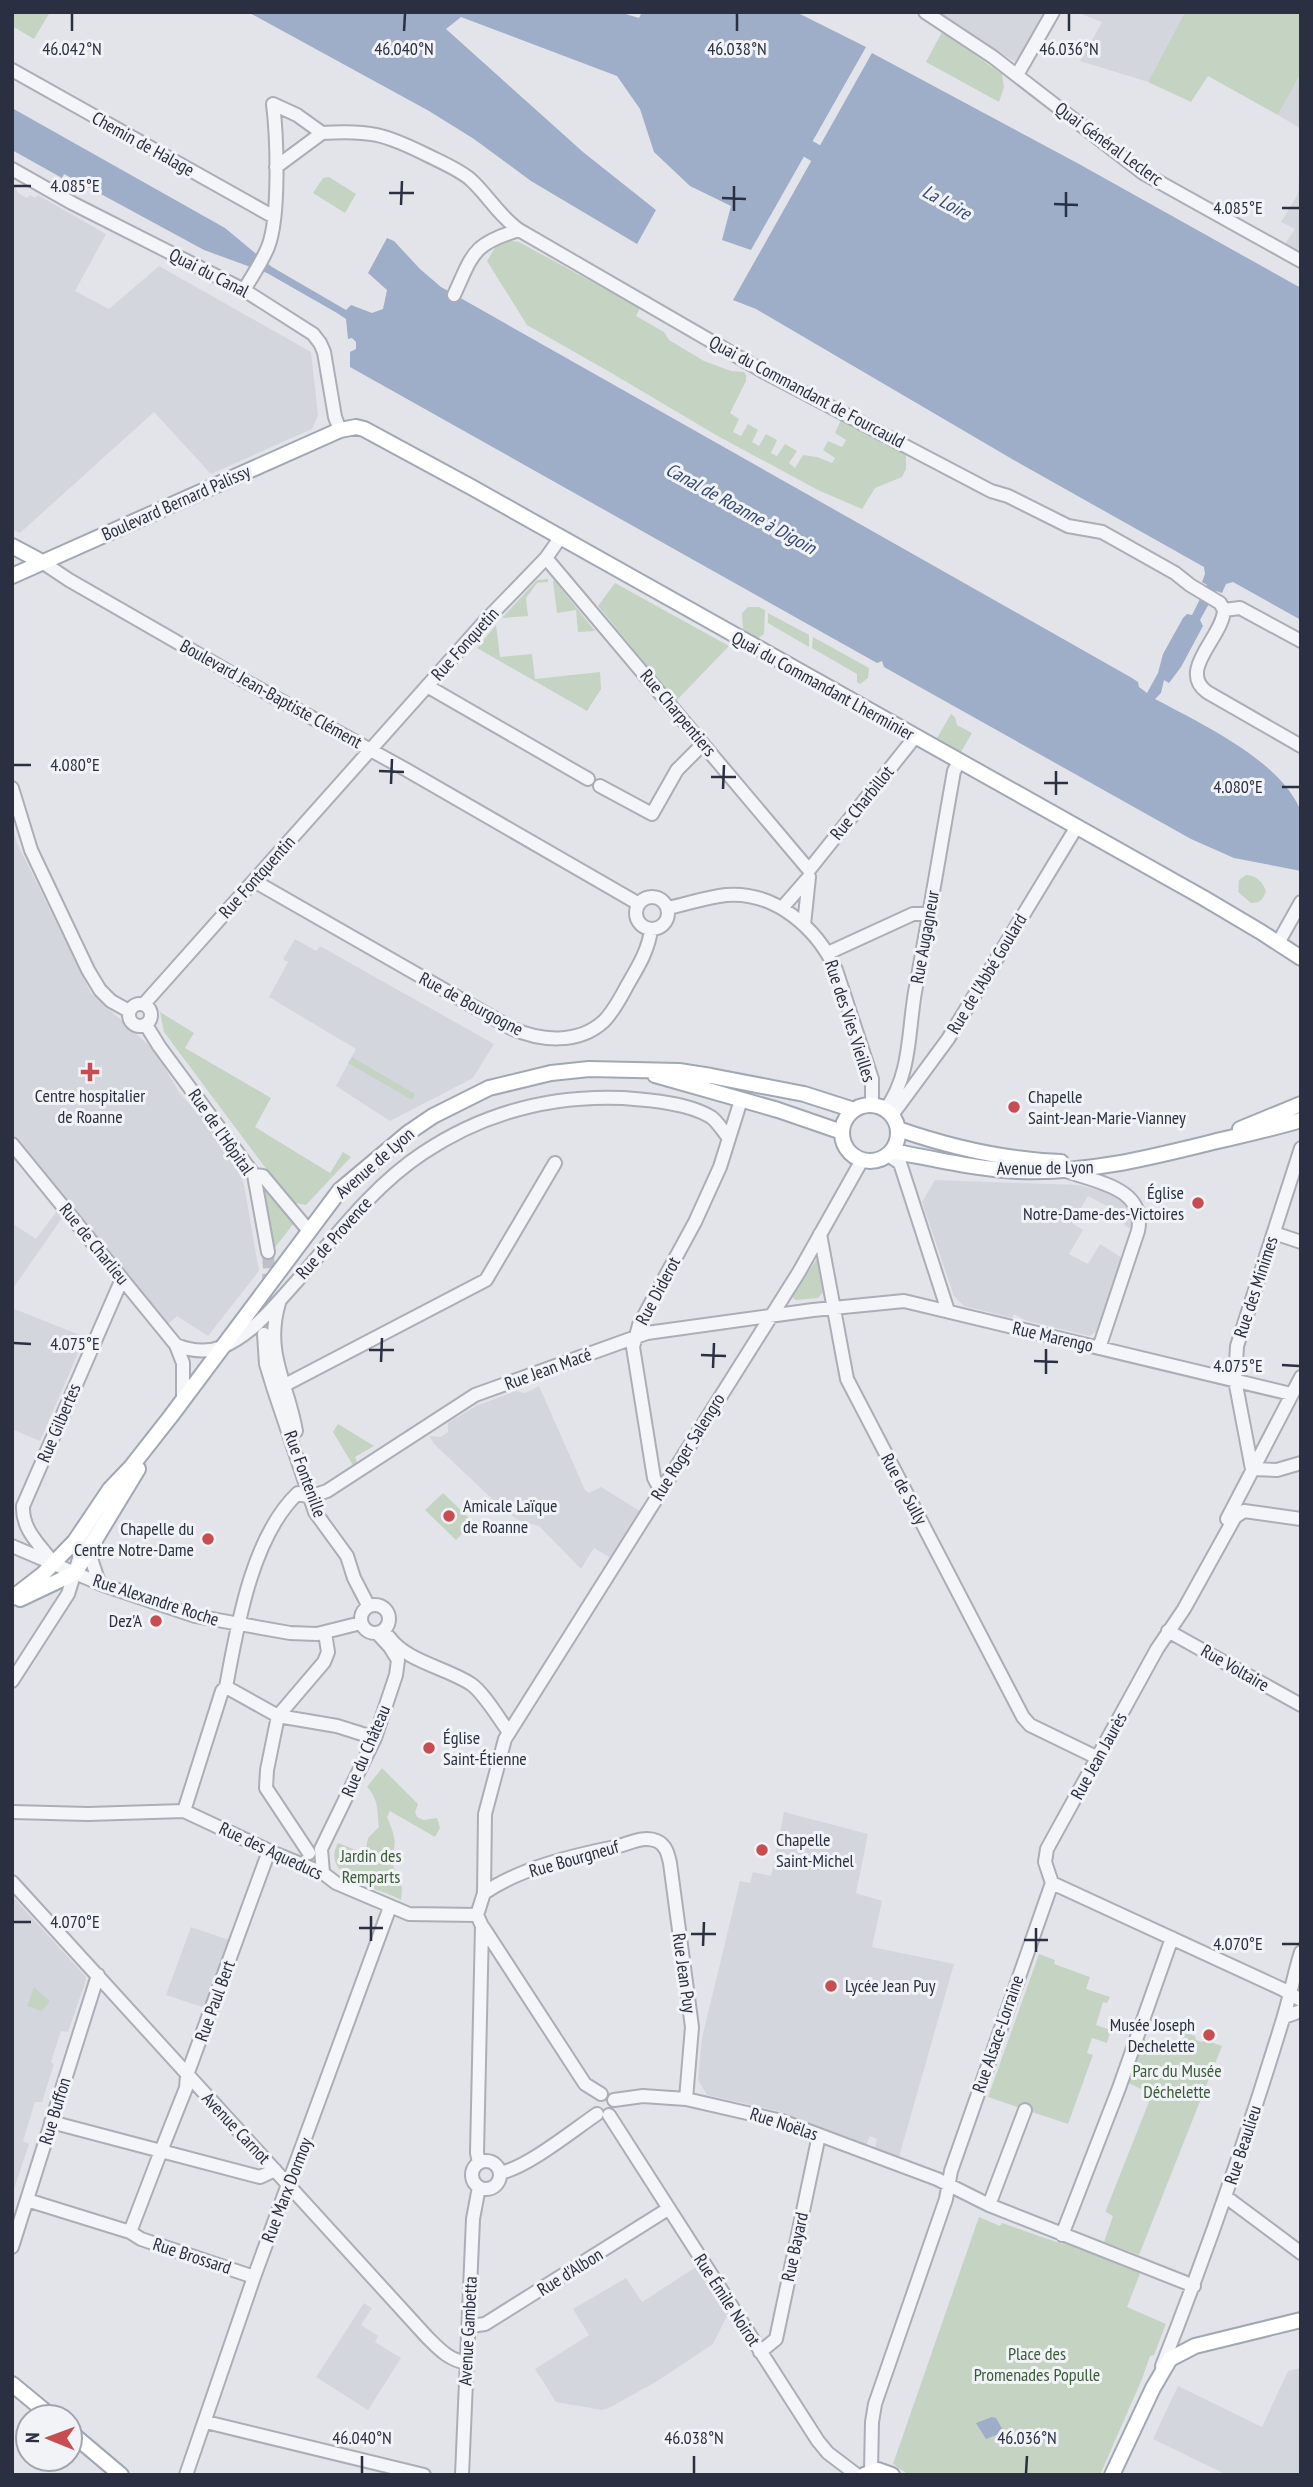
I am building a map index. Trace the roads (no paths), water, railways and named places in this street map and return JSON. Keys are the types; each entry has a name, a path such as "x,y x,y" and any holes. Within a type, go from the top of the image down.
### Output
{"main road":[{"name":"Quai du Commandant Lherminier","path":"340,430 356,427 373,433 1231,914 1301,958"},
{"name":"Boulevard Bernard Palissy","path":"12,576 340,430"},
{"name":"Boulevard Jean-Baptiste Clément","path":"12,546 42,562"},
{"name":"Avenue de Lyon","path":"17,1599 75,1541 110,1489 172,1416 340,1190 433,1116 476,1093 511,1082 551,1073 589,1069 634,1069 710,1076 804,1094 854,1110"},
{"name":"Avenue de Lyon","path":"634,1069 842,1132"},
{"name":"Avenue de Lyon","path":"1202,1145 1301,1104"},
{"name":"Rue des Vies Vieilles","path":"842,1132 848,1116 854,1110 887,1114 896,1144 890,1153"},
{"name":"Avenue de Lyon","path":"887,1114 935,1141 1029,1160 1083,1163 1157,1157"},
{"name":"Avenue de Lyon","path":"890,1153 986,1168 1066,1171 1094,1169 1157,1157 1271,1130 1301,1120"},
{"path":"842,1132 847,1149 862,1160 880,1160 890,1153"},
{"name":"Avenue de Lyon","path":"75,1573 172,1416"},
{"path":"17,1599 75,1573"},
{"path":"1112,2475 1153,2388 1170,2359 1195,2346 1301,2320"},
{"path":"12,2384 35,2403"},
{"path":"84,2444 121,2475"},
{"path":"864,2473 885,2471 892,2475"}],"street":[{"name":"Quai Général Leclerc","path":"925,12 1017,75 1143,173 1301,261"},
{"path":"1017,75 1053,12"},
{"name":"Chemin de Halage","path":"12,71 274,217"},
{"path":"244,290 268,248 274,217 276,167 273,104 297,115 323,133 276,167"},
{"name":"Quai du Commandant de Fourcauld","path":"323,133 352,131 390,137 408,145 470,179 504,220 519,230 766,373 991,491 1008,496 1068,526 1101,532 1175,573 1214,598 1224,610"},
{"name":"Quai du Canal","path":"12,169 72,203 244,290 313,334 326,359 335,417 340,430"},
{"path":"454,295 475,250 493,239 519,230"},
{"name":"Rue Fonquetin","path":"371,751 486,620 546,558 560,538"},
{"name":"Rue Charpentiers","path":"546,558 809,873"},
{"name":"Boulevard Jean-Baptiste Clément","path":"42,562 236,676 639,904 647,898 657,897 668,908"},
{"path":"1301,641 1240,608 1224,610 1222,622 1195,673 1197,682 1207,692 1301,746"},
{"path":"427,686 587,779"},
{"name":"Rue Charbillot","path":"782,908 915,737"},
{"path":"600,786 652,814 677,770 703,744"},
{"name":"Rue Fontquentin","path":"144,1004 371,751"},
{"name":"Rue Augagneur","path":"887,1114 906,1064 913,1007 954,771 959,762"},
{"path":"12,788 31,850 100,990 111,1001 129,1012 132,1023 146,1025 151,1019 151,1012 144,1004 133,1006 129,1012"},
{"name":"Rue de l'Abbé Goulard","path":"887,1114 948,1039 1076,828"},
{"path":"804,925 809,873"},
{"name":"Rue de Bourgogne","path":"254,881 487,1015 524,1034 554,1039 576,1036 603,1022 622,996 640,963 650,939 651,929"},
{"name":"Rue des Vies Vieilles","path":"668,908 723,895 761,898 782,908 804,925 828,953 887,1114"},
{"path":"1278,943 1301,901"},
{"path":"639,904 636,915 638,920 651,929 665,923 668,908"},
{"path":"828,953 913,914 930,914"},
{"name":"Rue de l'Hôpital","path":"146,1025 254,1175 268,1252"},
{"name":"Rue de Provence","path":"221,1347 258,1322 396,1173 422,1153 482,1121 536,1104 572,1099 642,1099 668,1103 709,1116 728,1137"},
{"name":"Rue Diderot","path":"661,1490 654,1479 634,1356 636,1336 639,1325 701,1209 702,1201 720,1167 741,1100"},
{"name":"Rue de Charlieu","path":"12,1144 176,1345 183,1363 183,1401"},
{"name":"Rue des Minimes","path":"1252,1469 1235,1380 1237,1346 1301,1148"},
{"path":"890,1153 900,1163 948,1311"},
{"name":"Rue Roger Salengro","path":"480,1921 484,1893 485,1814 509,1732 771,1316 862,1160"},
{"path":"283,1386 486,1280 555,1163"},
{"path":"1066,1171 1122,1192 1131,1198 1139,1213 1138,1231 1099,1348"},
{"path":"254,1175 263,1176 309,1231"},
{"path":"1274,1233 1301,1242"},
{"name":"Rue de Sully","path":"820,1234 847,1379 1023,1717 1030,1726 1098,1758"},
{"name":"Rue Gilbertes","path":"54,1563 28,1531 24,1522 23,1506 122,1279"},
{"path":"280,1299 273,1334 276,1363 296,1427 299,1459"},
{"name":"Rue Marengo","path":"813,1310 904,1301 1291,1394"},
{"name":"Rue Jean Macé","path":"304,1495 327,1491 475,1395 636,1336 813,1310"},
{"name":"Rue Fontenille","path":"264,1334 266,1364 299,1459 304,1495 347,1556 354,1578 368,1605"},
{"path":"176,1345 195,1351 221,1347"},
{"name":"Rue Jean Jaurès","path":"1052,1883 1045,1862 1047,1849 1168,1631 1301,1377"},
{"path":"1252,1469 1277,1471 1301,1463"},
{"path":"12,1681 68,1594 83,1546 131,1467"},
{"path":"1242,1492 1250,1511 1301,1519"},
{"path":"12,1812 88,1814 184,1811 222,1691 226,1687 237,1625 269,1530 304,1495"},
{"name":"Rue Jean Jaurès","path":"1168,1631 1190,1600 1235,1517 1240,1511 1250,1511"},
{"name":"Rue Alexandre Roche","path":"12,1546 99,1583 175,1610 237,1625 290,1633 325,1633 361,1623"},
{"path":"89,1552 99,1583"},
{"path":"381,1631 389,1620 387,1611 377,1604 368,1605 362,1611 361,1623 365,1630 381,1631 410,1654 472,1685 509,1732"},
{"path":"381,1631 398,1660 410,1654"},
{"name":"Rue Voltaire","path":"1168,1631 1301,1706"},
{"path":"323,1873 315,1851 266,1788 278,1716 324,1662 328,1652 325,1633"},
{"name":"Rue du Château","path":"315,1851 375,1738 396,1675 398,1660"},
{"path":"226,1687 278,1716 350,1730 375,1738"},
{"name":"Rue des Aqueducs","path":"184,1811 323,1873 337,1883 390,1907 413,1915 480,1921"},
{"name":"Rue Bourgneuf","path":"484,1893 522,1874 598,1849 641,1839 655,1840 665,1847"},
{"name":"Rue Jean Puy","path":"665,1847 670,1863 692,2027 686,2099"},
{"name":"Rue Paul Bert","path":"161,2151 186,2088 187,2075 269,1851"},
{"path":"289,1859 315,1851"},
{"name":"Avenue Carnot","path":"12,1882 445,2355 467,2363"},
{"path":"1052,1883 1295,1997"},
{"name":"Rue Alsace-Lorraine","path":"947,2186 1052,1883"},
{"name":"Rue Marx Dormoy","path":"186,2475 254,2277 390,1907"},
{"path":"480,1921 584,2084 614,2100 614,2110 603,2114 510,2171 500,2172"},
{"path":"480,1921 477,2153 480,2164"},
{"path":"1062,2235 1119,2088 1172,1938"},
{"name":"Rue Beaulieu","path":"1153,2388 1192,2291 1226,2197 1284,2017 1295,1997 1301,1952"},
{"name":"Rue Buffon","path":"12,2247 98,1975"},
{"path":"1284,2017 1301,2011"},
{"path":"601,2094 593,2101 593,2108 603,2114"},
{"name":"Rue Noëlas","path":"614,2100 643,2096 686,2099 751,2113 819,2135 937,2179 947,2186"},
{"path":"989,2205 1026,2110"},
{"name":"Rue Émile Noirot","path":"603,2114 826,2451 864,2473"},
{"path":"51,2122 260,2176 275,2170"},
{"name":"Rue Bayard","path":"760,2352 776,2339 819,2135"},
{"name":"Rue Brossard","path":"130,2232 161,2151"},
{"path":"492,2163 500,2172 499,2182 492,2188 479,2187 473,2177 474,2169 480,2164 492,2163"},
{"path":"864,2473 875,2404 946,2199 947,2186 1192,2291"},
{"name":"Avenue Gambetta","path":"462,2475 473,2220 479,2187"},
{"path":"1226,2197 1301,2253"},
{"name":"Rue Brossard","path":"27,2200 130,2232 141,2239 254,2277"},
{"name":"Rue d'Albon","path":"470,2326 485,2324 668,2209"},
{"path":"1174,2335 1182,2346 1195,2346"},
{"path":"206,2422 424,2475"}],"water":[{"path":"248,12 619,12 639,18 642,12 796,12 866,47 751,250 722,240 731,206 690,186 654,152 640,109 617,76 461,17 446,29 583,152 656,210 637,244 531,181 474,139 429,111"},
{"name":"Canal de Roanne à Digoin","path":"872,53 1301,288 1301,620 1233,582 1226,584 1222,593 1216,591 1200,620 1203,626 1181,667 1169,683 1164,680 1161,693 1155,699 1236,744 1274,773 1301,812 1301,871 1234,858 1191,839 884,667 882,661 877,663 350,367 350,352 356,349 356,342 352,338 348,339 346,319 337,313 267,273 204,250 64,174 62,178 12,150 12,108 225,228 272,267 346,310 351,305 372,313 383,309 387,290 368,273 387,238 394,241 441,287 1132,678 1147,693 1158,673 1163,654 1183,618 1187,614 1192,615 1207,585 1202,582 1204,567 1019,463 756,309 733,300"},
{"path":"996,2418 1004,2432 986,2439 976,2423"}],"waterway":[{"name":"La Loire","path":"788,137 836,165"}],"tunnel":[{"path":"264,1322 268,1252"}],"place":[{"name":"Centre hospitalier de Roanne","path":"90,1072"},
{"name":"Chapelle Saint-Jean-Marie-Vianney","path":"1014,1107"},
{"name":"Église Notre-Dame-des-Victoires","path":"1198,1203"},
{"name":"Amicale Laïque de Roanne","path":"449,1516"},
{"name":"Chapelle du Centre Notre-Dame","path":"208,1539"},
{"name":"Dez'A","path":"156,1621"},
{"name":"Église Saint-Étienne","path":"429,1748"},
{"name":"Chapelle Saint-Michel","path":"762,1850"},
{"name":"Lycée Jean Puy","path":"831,1986"},
{"name":"Musée Joseph Dechelette","path":"1209,2035"}],"park label":[{"name":"Jardin des Remparts","path":"371,1866"},
{"name":"Parc du Musée Déchelette","path":"1177,2081"},
{"name":"Place des Promenades Populle","path":"1037,2364"}]}
